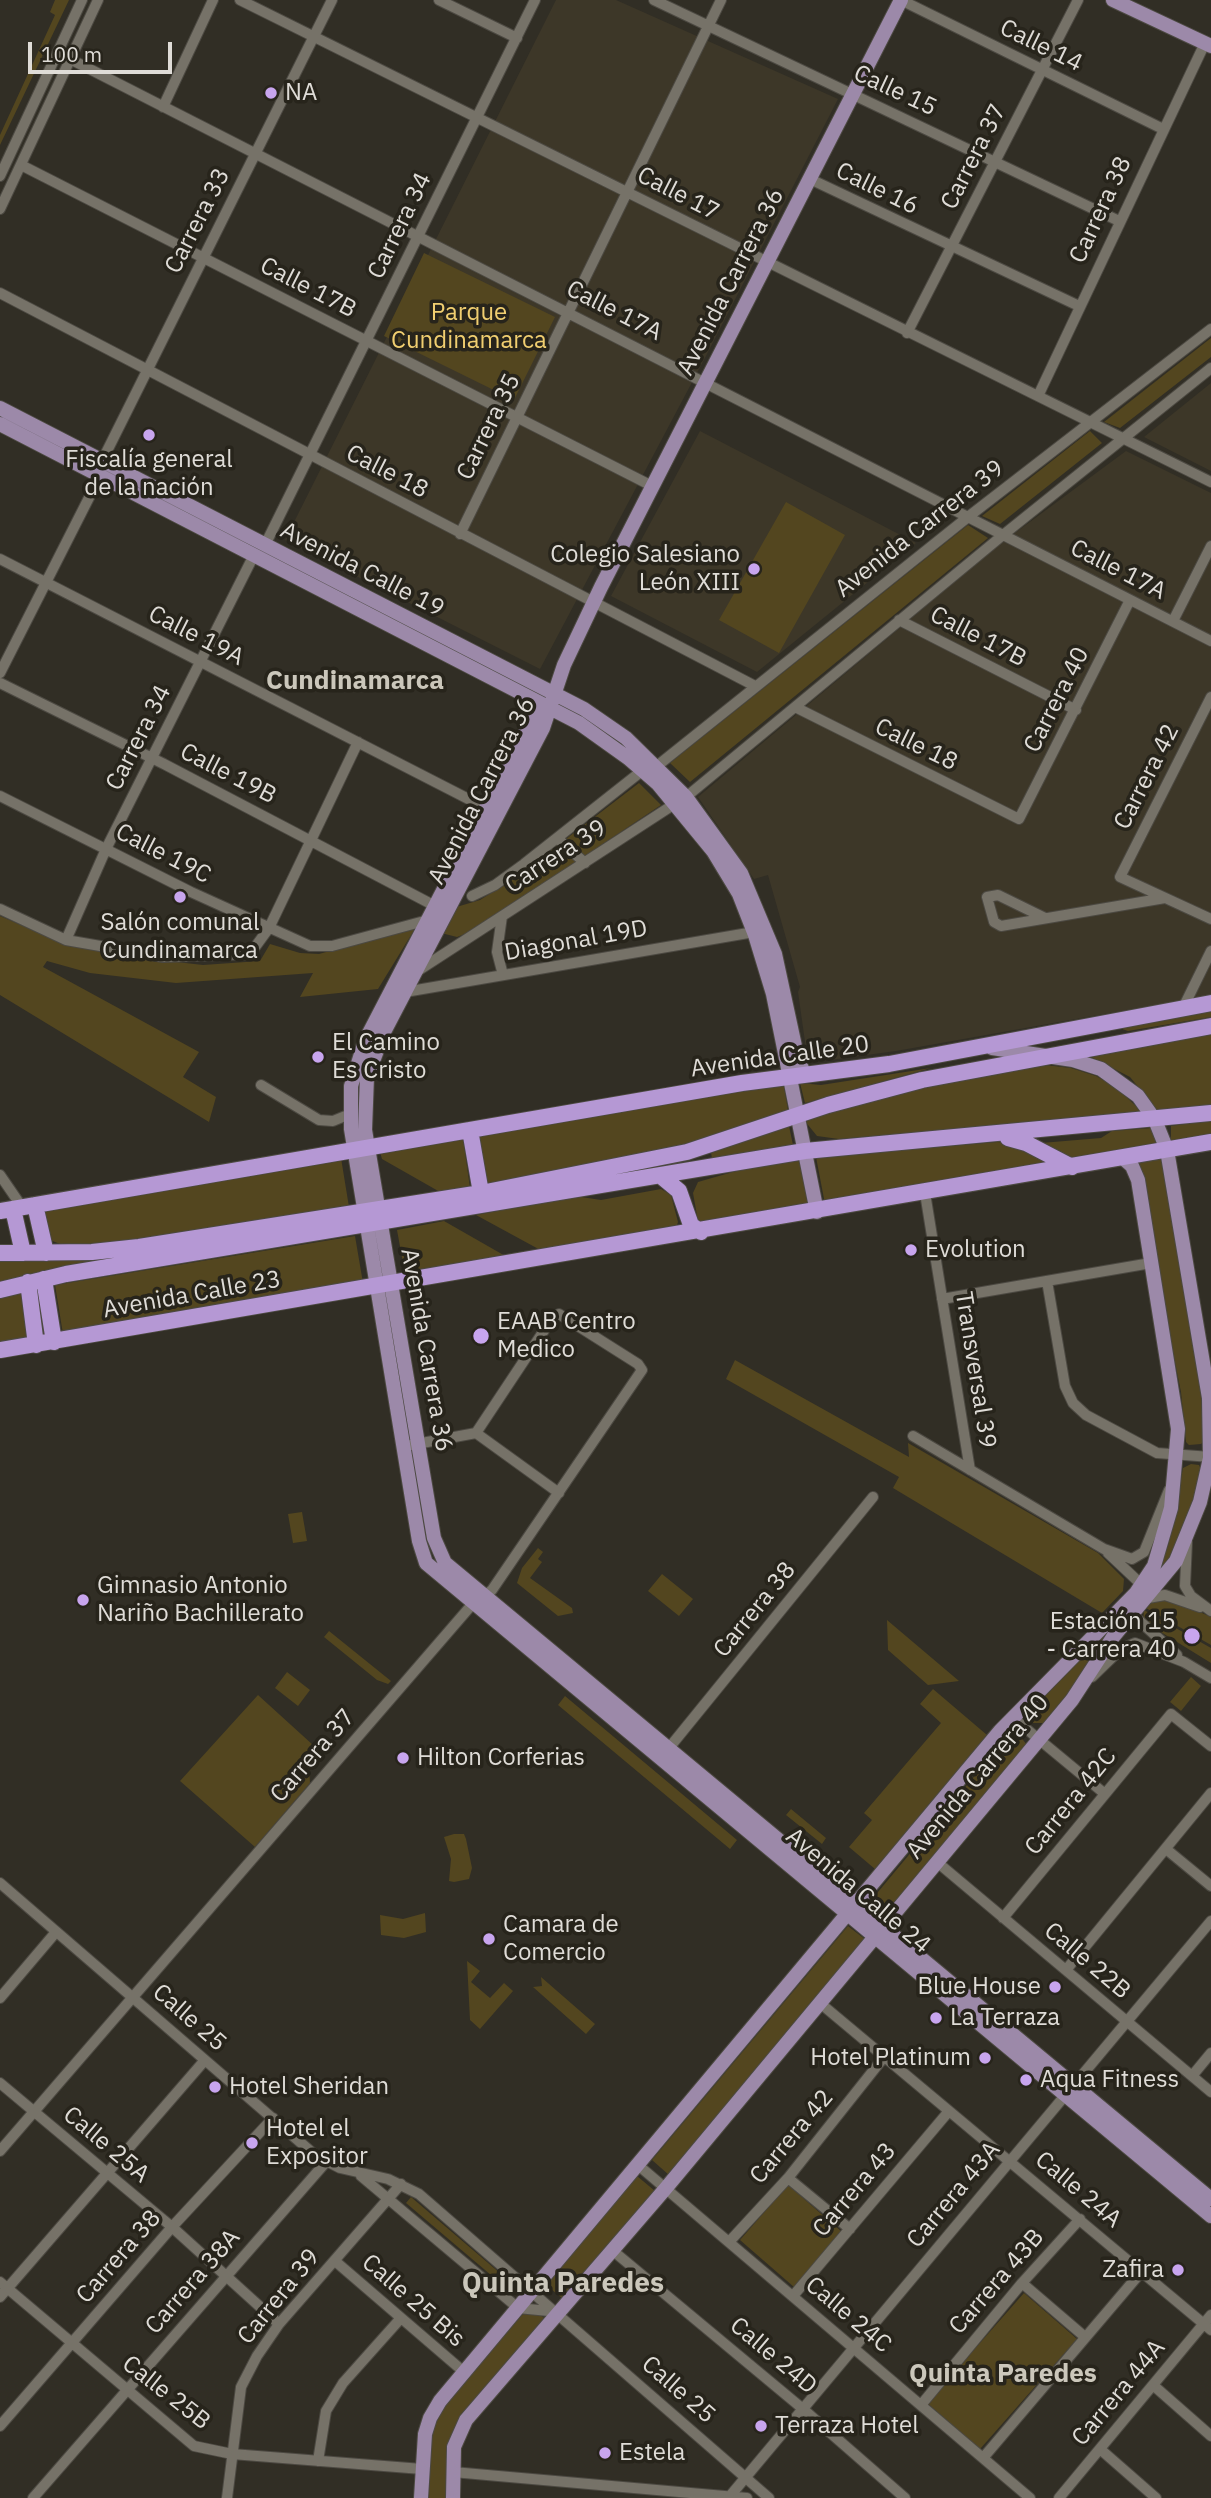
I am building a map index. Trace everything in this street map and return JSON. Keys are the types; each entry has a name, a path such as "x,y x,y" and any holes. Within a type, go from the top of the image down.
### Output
{"highway":[{"name":"Avenida Calle 20","path":"362,1149 797,1076 871,1067 1211,1003"},
{"path":"1102,1024 1123,1043"},
{"name":"Avenida Calle 20","path":"373,1218 481,1193 687,1152 798,1115 922,1080 1211,1026"},
{"path":"922,1080 980,1047"},
{"path":"0,1253 139,1247 373,1218 661,1176 805,1151 1211,1113"},
{"path":"470,1130 481,1193"},
{"path":"991,1134 1026,1143 1072,1167"},
{"path":"385,1285 1211,1142"},
{"path":"18,1208 362,1149"},
{"path":"661,1176 679,1191 691,1226 701,1232"},
{"path":"18,1208 46,1253"},
{"path":"18,1208 23,1253"},
{"name":"Avenida Calle 23","path":"0,1290 28,1282 373,1218"},
{"path":"44,1279 54,1342"},
{"path":"28,1282 36,1345"},
{"name":"Avenida Calle 23","path":"0,1350 385,1285"}],"main road":[{"name":"Avenida Carrera 36","path":"362,1149 367,1077 384,1032 416,972 434,922 486,808 555,694 564,665 652,486 901,0"},
{"path":"1113,0 1208,44"},
{"name":"Avenida Calle 19","path":"0,408 603,720 681,800"},
{"name":"Avenida Calle 19","path":"0,424 99,478 546,707 650,768"},
{"name":"Avenida Carrera 36","path":"479,1600 445,1563 436,1549 420,1444 385,1285 362,1149 350,1114 351,1086 359,1056 434,922 546,707"},
{"path":"681,800 727,873 754,932 797,1076"},
{"path":"681,800 727,851 752,896 780,971 797,1060 798,1115 817,1212"},
{"name":"Avenida Carrera 40","path":"421,2498 422,2469 430,2418 464,2372 1012,1717 1176,1561 1188,1531 1203,1492 1210,1457 1207,1379 1167,1150 1155,1120 1138,1096 1110,1074 1091,1065 1053,1056 980,1047"},
{"name":"Avenida Carrera 40","path":"453,2498 454,2446 460,2429 666,2188 1039,1740 1080,1689 1106,1647 1133,1615 1145,1591 1165,1536 1177,1461 1174,1386 1138,1180 1132,1166 1123,1158"},
{"name":"Avenida Carrera 36","path":"385,1285 419,1541 426,1563 479,1600"},
{"name":"Avenida Calle 24","path":"479,1600 669,1748 852,1908"},
{"name":"Avenida Calle 24","path":"479,1600 1070,2089 1211,2199"},
{"name":"Avenida Calle 24","path":"1070,2089 1211,2216"}],"street":[{"path":"0,176 82,0"},
{"path":"0,209 98,0"},
{"path":"163,107 212,0"},
{"name":"Calle 17","path":"240,0 1211,482"},
{"name":"Carrera 33","path":"102,461 332,0"},
{"path":"439,0 517,37"},
{"name":"Carrera 34","path":"265,545 535,0"},
{"name":"Calle 15","path":"654,0 852,95 996,160 1119,221"},
{"name":"Carrera 35","path":"460,534 721,0"},
{"name":"Calle 14","path":"901,0 1163,129"},
{"name":"Carrera 37","path":"907,333 1078,0"},
{"name":"Carrera 38","path":"1038,396 1163,129 1208,44"},
{"name":"Calle 17A","path":"70,60 570,312 1211,641"},
{"name":"Calle 17B","path":"21,165 652,486"},
{"name":"Calle 16","path":"810,179 951,248 1079,306"},
{"name":"Calle 18","path":"0,293 755,686"},
{"name":"Avenida Carrera 39","path":"650,768 1211,329"},
{"path":"681,800 1003,535 1211,369"},
{"path":"0,673 99,478"},
{"path":"1173,621 1211,546"},
{"name":"Carrera 34","path":"66,940 106,849 253,557"},
{"name":"Calle 19A","path":"0,559 486,808"},
{"name":"Carrera 40","path":"1020,819 1130,600"},
{"name":"Calle 17B","path":"899,620 1076,710"},
{"name":"Calle 19B","path":"0,683 311,840 434,922"},
{"name":"Carrera 42","path":"1165,898 1120,877 1211,697"},
{"name":"Calle 18","path":"794,707 1020,819"},
{"path":"0,909 66,940 163,957 244,956 256,950 269,929 358,743"},
{"name":"Carrera 39","path":"472,896 495,885 650,768"},
{"name":"Calle 19C","path":"0,796 269,929 310,946 332,946 434,922"},
{"name":"Carrera 39","path":"416,972 681,800"},
{"path":"557,838 584,863"},
{"path":"1045,918 998,895 987,897 996,925 1045,918 1165,898 1211,919"},
{"path":"502,916 497,952 503,975"},
{"path":"434,922 458,945"},
{"name":"Diagonal 19D","path":"405,992 754,932"},
{"path":"1183,1009 1211,951"},
{"path":"261,1085 319,1120 332,1121 350,1114"},
{"path":"0,1175 18,1208"},
{"name":"Transversal 39","path":"925,1193 970,1470"},
{"path":"942,1299 1151,1263"},
{"path":"1047,1281 1065,1386 1073,1403 1086,1415 1157,1454 1177,1461 1210,1457"},
{"name":"Carrera 37","path":"0,2151 479,1600 559,1493 642,1370 638,1364 565,1315 553,1317 476,1433"},
{"path":"405,1447 476,1433 559,1493"},
{"path":"913,1436 1104,1549 1132,1559 1144,1552 1177,1461"},
{"name":"Carrera 38","path":"669,1748 873,1497"},
{"path":"1188,1531 1185,1586 1191,1596 1211,1611"},
{"path":"1104,1549 1145,1591 1171,1596 1211,1611"},
{"path":"1133,1615 1184,1662"},
{"path":"1080,1689 1121,1649 1131,1643 1184,1662 1211,1678"},
{"name":"Carrera 42C","path":"1003,1917 1171,1714 1211,1746"},
{"path":"1012,1717 1105,1794"},
{"path":"1066,1970 1211,1793"},
{"path":"1166,1849 1211,1886"},
{"name":"Calle 22B","path":"937,1862 1211,2092"},
{"name":"Calle 25","path":"0,1883 326,2162 357,2173 401,2183 419,2194 559,2312 769,2498"},
{"name":"Carrera 43A","path":"730,2496 1211,1921"},
{"path":"0,1998 56,1931"},
{"name":"Calle 24A","path":"820,2003 1142,2271 1209,2323"},
{"path":"1192,2076 1211,2053"},
{"name":"Carrera 42","path":"729,2242 788,2178 884,2057"},
{"path":"3,2289 205,2060"},
{"name":"Calle 25A","path":"0,2083 172,2227 225,2278 279,2324"},
{"name":"Carrera 43","path":"793,2296 949,2110"},
{"name":"Carrera 38","path":"0,2426 172,2227 272,2118"},
{"name":"Carrera 38A","path":"35,2496 326,2162"},
{"name":"Calle 24C","path":"638,2165 1030,2498"},
{"name":"Calle 25","path":"357,2173 519,2308"},
{"path":"788,2178 850,2229"},
{"name":"Carrera 39","path":"227,2498 241,2387 257,2356 279,2324 401,2183"},
{"name":"Carrera 43B","path":"920,2405 1022,2283 1080,2219"},
{"name":"Calle 24D","path":"612,2250 905,2498"},
{"name":"Calle 25 Bis","path":"335,2261 464,2372"},
{"path":"983,2458 1142,2271"},
{"path":"1022,2283 1085,2337"},
{"name":"Calle 25B","path":"3,2289 72,2343 188,2443 232,2454 422,2469"},
{"path":"519,2308 559,2312"},
{"path":"318,2460 326,2411 343,2383 401,2318"},
{"name":"Carrera 44A","path":"1059,2498 1153,2385 1209,2323"},
{"path":"1153,2385 1211,2436"},
{"path":"1100,2449 1156,2498"},
{"path":"453,2472 657,2494 747,2498"}],"shaded area":[{"path":"556,0 616,0 838,99 540,669 285,540"},
{"path":"1211,383 1211,471 1144,437"},
{"name":"Colegio Salesiano León XIII","path":"700,431 916,543 757,672 611,596"},
{"path":"1126,451 1211,493 1211,995 896,1051 808,1063 798,992 800,987 768,875 754,879 698,797 1000,544"}],"green space":[{"path":"55,0 69,0 0,145 0,135 55,15 50,12"},
{"name":"Parque Cundinamarca","path":"424,253 555,317 514,400 384,336"},
{"path":"1211,338 1211,357 1120,428 1104,422"},
{"path":"1090,431 1102,443 1000,524 982,516"},
{"path":"786,502 845,535 779,653 719,620"},
{"path":"968,525 988,538 690,782 670,763"},
{"path":"639,783 661,805 473,931 457,937 441,933 453,908 480,900 515,878"},
{"path":"0,916 65,944 132,957 203,965 260,961 270,944 300,953 319,954 416,927 378,989 300,997 313,973 176,983 90,973 47,961 43,967 199,1052 183,1077 216,1097 209,1122 0,995"},
{"path":"1211,1008 1211,1017 1128,1031 1110,1025"},
{"path":"1211,1033 1211,1106 1158,1111 1130,1077 1091,1057"},
{"path":"1045,1065 1071,1068 1096,1076 1116,1087 1143,1113 839,1139 817,1136 804,1120 921,1088"},
{"path":"931,1068 805,1103 800,1083 821,1085"},
{"path":"783,1081 788,1110 763,1120 690,1143 486,1186 478,1136"},
{"path":"1211,1120 1211,1137 1174,1143 1171,1140 1171,1126"},
{"path":"789,1126 793,1145 712,1159 711,1152"},
{"path":"1152,1128 1159,1148 1075,1160 1041,1143 1101,1138 1112,1131"},
{"path":"463,1138 470,1188 440,1192 382,1159 380,1152"},
{"path":"997,1142 1014,1143 1040,1156 1050,1167 825,1204 816,1157"},
{"path":"1162,1156 1200,1382 1204,1441 1201,1444 1189,1445 1186,1442 1181,1392 1134,1161"},
{"path":"341,1158 349,1207 117,1244 65,1246 50,1240 40,1211"},
{"path":"800,1160 808,1206 706,1225 698,1221 693,1193 698,1182 750,1167"},
{"path":"661,1189 671,1195 678,1222 676,1228 544,1252 476,1215 575,1196 601,1200"},
{"path":"444,1221 507,1257 405,1274 397,1230"},
{"path":"355,1236 363,1283 63,1334 55,1285"},
{"path":"134,1253 134,1258 0,1282 0,1259"},
{"path":"22,1289 29,1341 0,1345 0,1296"},
{"path":"735,1360 909,1457 908,1443 1098,1553 1124,1579 1123,1591 1102,1613 893,1488 899,1477 726,1379"},
{"path":"1191,1464 1199,1465 1202,1472 1187,1520 1174,1554 1152,1580 1168,1546 1183,1468"},
{"path":"302,1512 307,1541 293,1543 288,1514"},
{"path":"538,1548 543,1552 538,1559 542,1562 530,1578 572,1608 573,1613 558,1616 517,1583 522,1568"},
{"path":"662,1574 693,1599 679,1616 648,1591"},
{"path":"1153,1599 1173,1600 1211,1617 1211,1645 1146,1608"},
{"path":"1144,1610 1211,1648 1211,1663 1143,1621"},
{"path":"887,1620 959,1681 928,1685 888,1650"},
{"path":"329,1631 391,1681 388,1684 377,1680 324,1637"},
{"path":"1102,1637 1105,1639 1058,1707 1045,1723 1033,1723 1029,1713"},
{"path":"287,1672 310,1690 298,1706 275,1688"},
{"path":"1191,1677 1201,1686 1181,1711 1170,1702"},
{"path":"933,1689 987,1735 875,1869 849,1847 872,1820 864,1813 941,1723 920,1704"},
{"path":"258,1695 313,1745 308,1750 310,1783 255,1847 180,1781"},
{"path":"565,1696 737,1840 730,1849 558,1705"},
{"path":"1012,1731 1016,1731 1027,1745 889,1910 873,1898"},
{"path":"791,1809 826,1838 822,1844 786,1815"},
{"path":"464,1834 472,1868 469,1879 454,1882 449,1881 451,1859 444,1837"},
{"path":"425,1913 426,1932 404,1938 381,1935 380,1915 403,1919"},
{"path":"848,1926 866,1940 669,2175 652,2160"},
{"path":"467,1961 480,1971 471,1982 490,1998 504,1983 513,1991 480,2029 470,2020"},
{"path":"541,1977 595,2024 586,2034 533,1987 542,1986"},
{"path":"637,2176 655,2191 563,2299 545,2284"},
{"path":"788,2185 842,2232 794,2287 740,2240"},
{"path":"411,2197 515,2286 511,2292 406,2203"},
{"path":"1024,2293 1077,2339 980,2449 927,2403"},
{"path":"523,2314 540,2315 547,2320 457,2425 448,2498 429,2498 430,2447 440,2410"}],"place":[{"name":"NA","path":"271,93"},
{"name":"Fiscalía general de la nación","path":"149,435"},
{"name":"Colegio Salesiano León XIII","path":"754,569"},
{"name":"Salón comunal Cundinamarca","path":"180,897"},
{"name":"El Camino Es Cristo","path":"318,1057"},
{"name":"Evolution","path":"911,1250"},
{"name":"EAAB Centro Medico","path":"481,1336"},
{"name":"Gimnasio Antonio Nariño Bachillerato","path":"83,1600"},
{"name":"Estación 15 - Carrera 40","path":"1192,1636"},
{"name":"Hilton Corferias","path":"403,1758"},
{"name":"Camara de Comercio","path":"489,1939"},
{"name":"Blue House","path":"1055,1987"},
{"name":"La Terraza","path":"936,2018"},
{"name":"Hotel Platinum","path":"985,2058"},
{"name":"Aqua Fitness","path":"1026,2080"},
{"name":"Hotel Sheridan","path":"215,2087"},
{"name":"Hotel el Expositor","path":"252,2143"},
{"name":"Zafira","path":"1178,2270"},
{"name":"Terraza Hotel","path":"761,2426"},
{"name":"Estela","path":"605,2453"}],"district":[{"name":"Cundinamarca","path":"355,681"},
{"name":"Quinta Paredes","path":"563,2284"},
{"name":"Quinta Paredes","path":"1003,2374"}]}
